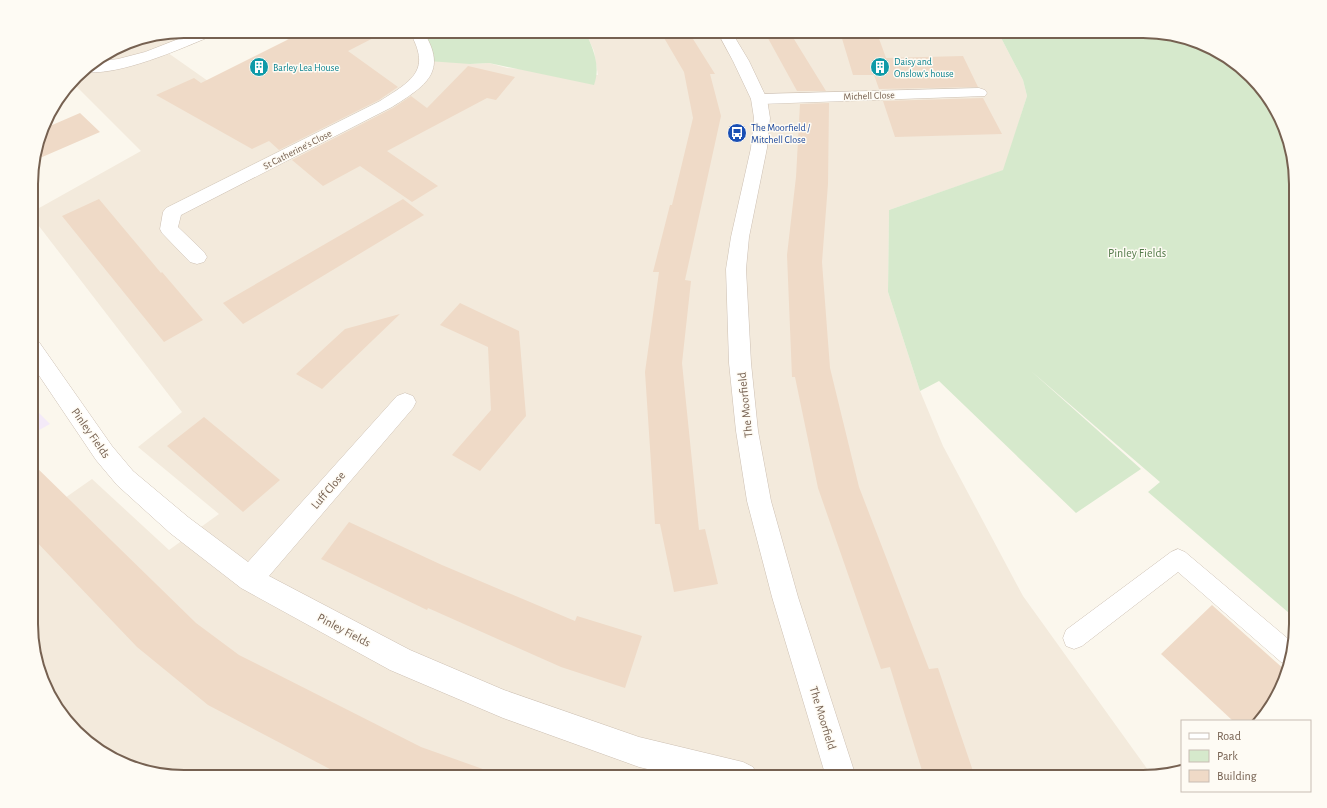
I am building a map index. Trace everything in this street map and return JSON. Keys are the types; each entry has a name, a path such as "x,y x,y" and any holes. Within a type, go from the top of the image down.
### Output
{"street":[{"path":"99,66 117,64 144,57 193,38"},
{"name":"St Catherine's Close","path":"197,257 170,229 172,212 386,104 407,91 420,79 428,65 428,53 421,38"},
{"name":"The Moorfield","path":"728,38 742,61 759,99 762,118 759,148 740,237 736,269 740,363 747,431 759,502 839,770"},
{"name":"Michell Close","path":"759,99 979,92"},
{"name":"Pinley Fields","path":"38,357 104,454 125,478 178,525 250,579 400,660 503,704 639,752 714,770"},
{"name":"Luff Close","path":"250,579 405,402"}],"lane":[{"path":"1074,638 1178,559 1286,652"}],"shaded area":[{"path":"186,38 161,48 245,107 326,62 285,38 427,38 470,64 489,63 507,68 598,75 594,51 588,38 1001,38 1023,80 1027,96 1004,170 889,210 888,292 920,391 943,446 1023,596 1148,770 175,770 137,762 111,750 88,734 68,713 53,688 46,671 38,633 38,517 92,479 169,550 219,514 138,447 182,412 38,225 38,209 141,151 76,86 95,68 120,53 137,46 165,39"},
{"path":"38,412 50,424 38,431"}],"green space":[{"path":"419,38 588,38 595,57 597,71 594,85 489,63 470,64 428,61"},
{"name":"Pinley Fields","path":"1001,38 1162,39 1199,49 1232,68 1259,95 1278,128 1284,147 1289,175 1289,613 1148,492 1160,482 1031,371 1141,469 1076,513 939,381 920,391 888,292 889,210 1003,170 1027,96 1023,80"}],"building":[{"path":"291,38 373,38 348,51 398,87 379,100 279,150 269,141 252,149 156,95 194,78 201,83"},
{"path":"664,38 692,38 715,74 710,74 721,116 685,280 691,281 682,363 699,530 705,529 718,584 674,592 660,524 655,524 645,372 659,272 653,272 670,205 672,205 693,118 684,72"},
{"path":"768,38 793,38 826,91 797,91"},
{"path":"842,38 879,38 886,58 963,56 978,87 879,89 874,75 853,75"},
{"path":"468,66 515,77 496,100 487,98 387,151 438,186 412,202 360,166 323,186 292,160 393,108 411,96 427,108"},
{"path":"983,98 1002,134 895,137 883,101"},
{"path":"829,103 828,184 822,262 830,368 859,487 929,669 938,668 973,770 922,770 890,667 881,669 818,488 795,377 792,377 787,255 796,177 800,104"},
{"path":"80,113 100,132 41,158 50,126"},
{"path":"99,199 161,273 162,272 203,320 164,342 62,216"},
{"path":"403,199 424,215 243,324 223,303"},
{"path":"460,303 519,331 526,416 480,471 452,455 491,410 488,347 440,325"},
{"path":"400,314 322,389 296,374 345,329"},
{"path":"204,417 280,480 243,512 167,446"},
{"path":"38,469 196,623 239,655 421,747 486,770 332,770 208,705 137,647 38,543"},
{"path":"349,522 442,565 575,621 577,616 642,636 625,688 561,667 428,608 427,610 321,559"},
{"path":"1212,605 1282,667 1274,688 1253,720 1232,720 1161,654"}],"place":[{"name":"Barley Lea House","path":"259,67"},
{"name":"Daisy and Onslow's house","path":"880,67"},
{"name":"The Moorfield / Mitchell Close","path":"737,133"}]}
